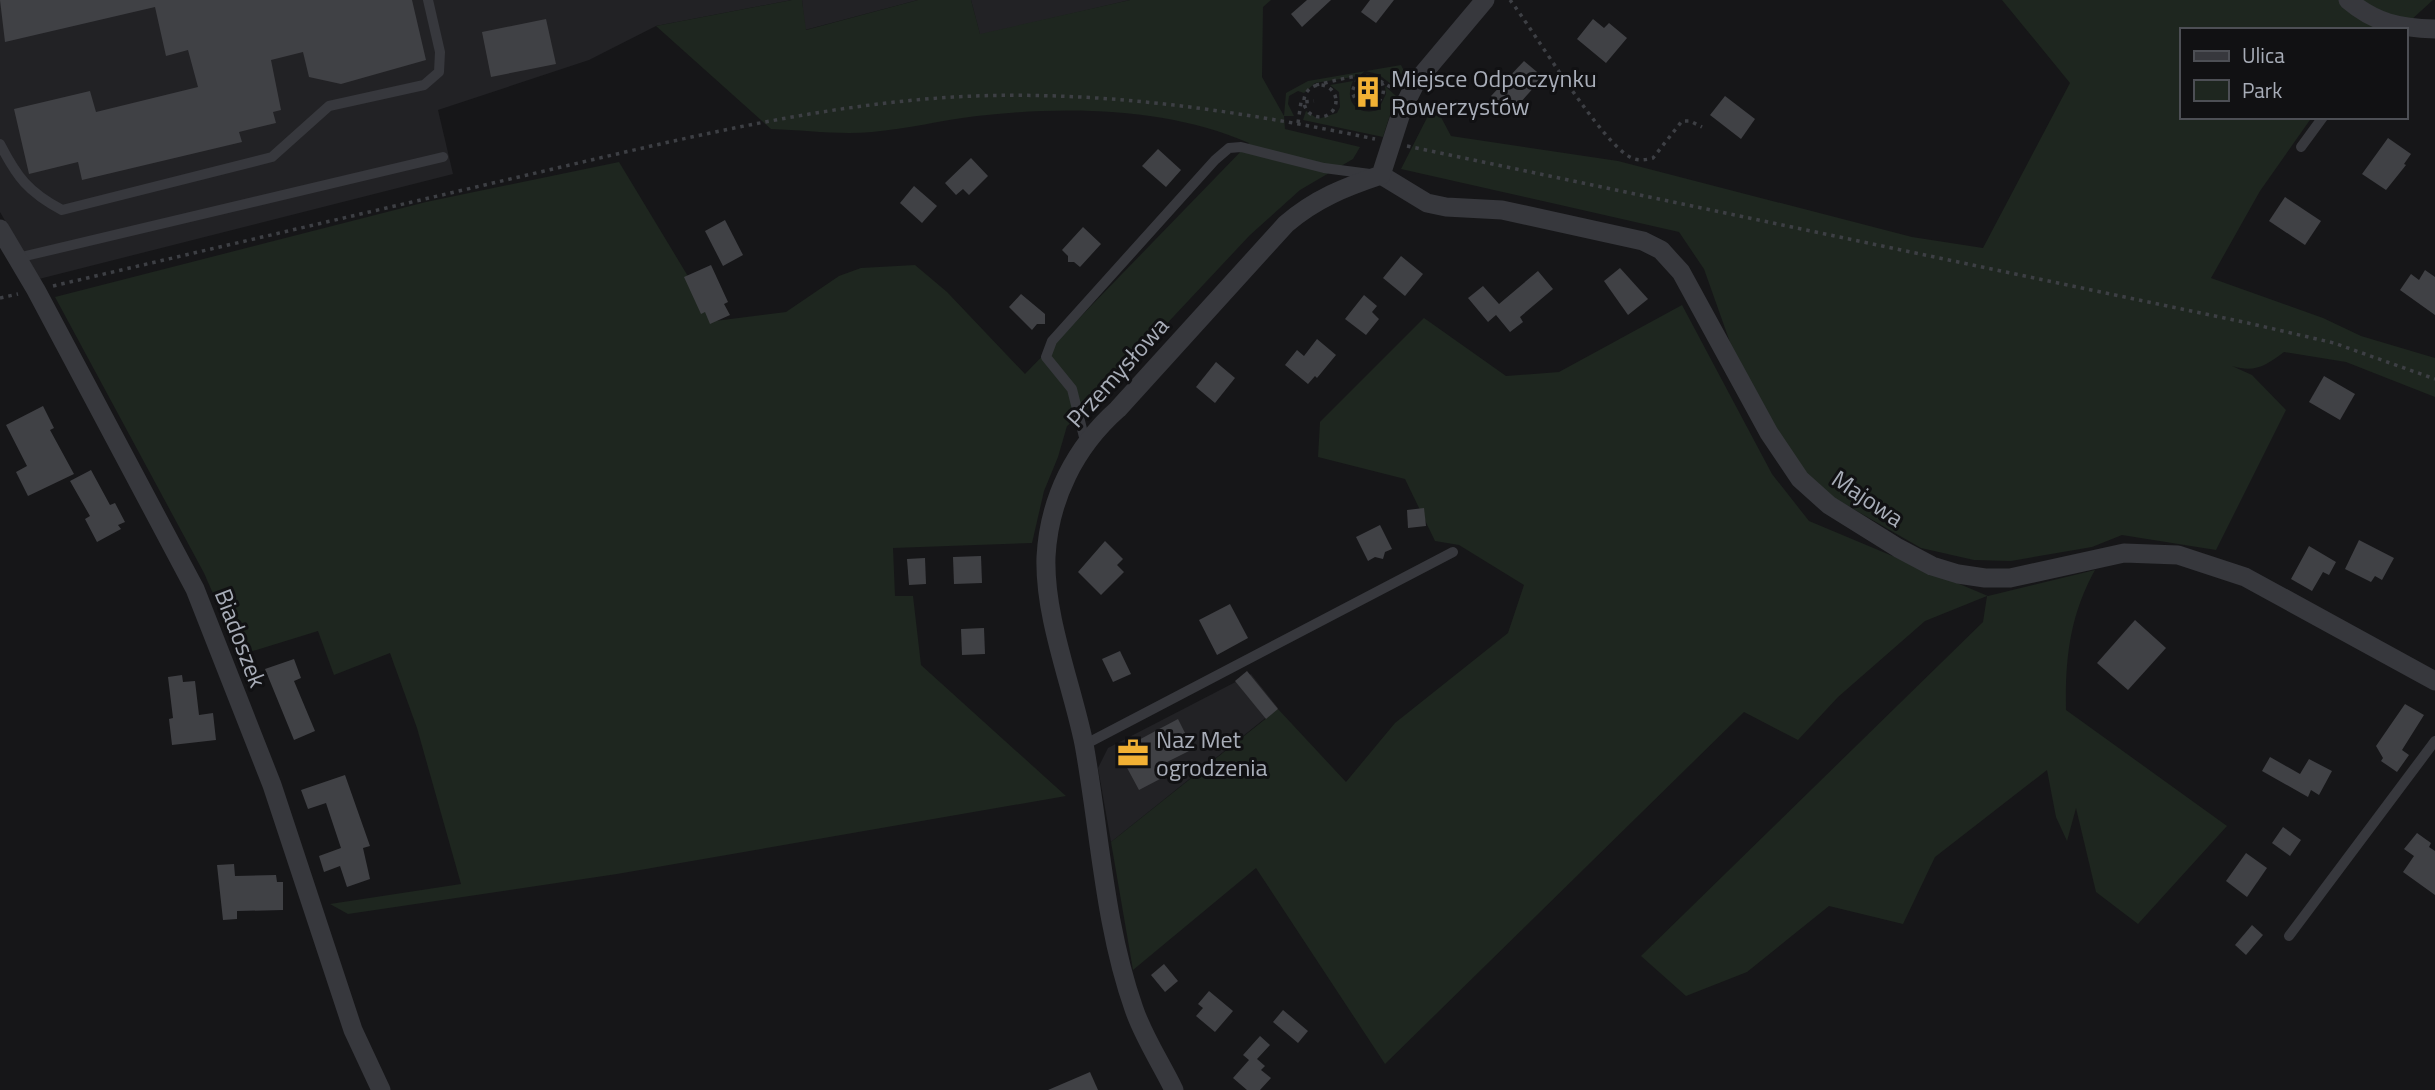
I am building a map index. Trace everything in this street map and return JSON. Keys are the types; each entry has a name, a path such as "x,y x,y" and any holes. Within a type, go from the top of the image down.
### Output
{"street":[{"path":"1381,176 1394,143 1402,110 1416,82 1485,0"},
{"path":"2347,0 2369,17 2398,28"},
{"path":"2409,32 2435,29"},
{"name":"Przemysłowa","path":"1174,1090 1147,1041 1127,988 1110,917 1084,745 1047,584 1046,556 1060,491 1085,441 1286,225 1309,205 1339,189 1381,176"},
{"name":"Majowa","path":"1381,176 1427,203 1446,207 1502,210 1619,235 1661,250 1681,272 1769,433 1800,479 1862,528 1932,566 1958,574 2010,578 2124,553 2178,555 2245,577 2435,681"},
{"name":"Biadoszek","path":"0,229 36,290 195,589 271,785 353,1030 381,1090"}],"lane":[{"path":"0,144 18,179 42,200 62,211 272,157 329,106 424,85 439,72 440,52 428,0"},
{"path":"2301,147 2322,119"},
{"path":"1085,441 1072,389 1046,357 1052,341 1222,154 1229,148 1241,147 1324,168 1381,176"},
{"path":"17,258 443,157"},
{"path":"1084,745 1453,552"},
{"path":"2288,936 2435,741"}],"path":[{"path":"1510,0 1585,107 1623,153 1634,159 1653,158 1682,121 1690,121 1702,127"},
{"path":"1298,123 1301,102 1304,102 1307,91 1317,85 1365,76 1371,76 1381,83 1383,95 1376,105 1365,108 1357,103 1352,92 1354,84 1365,76"},
{"path":"1370,84 1371,76"},
{"path":"1304,102 1309,113 1320,117 1333,110 1336,99 1328,86 1317,85"},
{"path":"0,298 731,128 848,108 956,97 1085,97 1175,104 1298,123 1394,143 2248,323 2334,343 2435,379"},
{"path":"1328,100 1336,99"},
{"path":"1365,108 1367,99"},
{"path":"1304,102 1314,101"}],"shaded area":[{"path":"0,0 792,0 656,26 589,60 438,110 453,174 39,279 0,212"},
{"path":"802,0 918,0 805,30"},
{"path":"971,0 1130,0 980,35"},
{"path":"1251,674 1278,708 1111,842 1098,768 1108,748"}],"green space":[{"path":"802,0 806,30 918,0 971,0 980,34 1130,0 1271,0 1263,7 1262,77 1284,116 1285,129 1360,147 1353,159 1300,190 1250,235 1082,414 1067,426 1044,491 1032,543 893,548 895,596 913,596 921,665 1066,796 617,874 348,914 330,904 461,884 417,728 390,653 334,675 318,631 240,655 204,573 55,297 426,202 619,162 715,321 786,312 839,276 861,268 915,265 947,292 1025,374 1249,143 1184,122 1115,112 1011,113 860,133 771,129 656,26"},
{"path":"2002,0 2433,0 2402,28 2180,28 2180,119 2311,119 2260,191 2211,278 2323,318 2361,336 2435,358 2435,397 2346,362 2284,352 2260,367 2247,369 2232,366 2252,375 2286,410 2216,550 2122,535 2092,547 2011,561 1974,560 1921,548 1810,484 1742,376 1704,269 1679,232 1401,169 1434,104 1451,136 1618,161 1912,237 1983,248 2070,83"},
{"path":"1401,65 1405,73 1400,86 1395,87 1378,74 1365,71"},
{"path":"1365,71 1359,76 1315,83 1304,93 1298,91 1289,96 1288,104 1294,116 1284,116 1286,93 1308,81"},
{"path":"1353,81 1350,96 1359,109 1378,110 1386,94 1385,86 1396,96 1383,137 1303,120 1306,111 1318,119 1337,113 1340,107 1339,92 1330,85"},
{"path":"1682,305 1772,474 1809,521 1988,596 2095,570 2080,604 2071,637 2066,710 2227,826 2138,924 2096,892 2076,808 2067,841 2056,817 2047,770 1935,857 1903,924 1829,906 1747,972 1686,996 1641,956 1983,622 1987,596 1925,621 1838,697 1798,740 1744,712 1385,1064 1256,868 1133,970 1111,842 1278,709 1346,782 1395,723 1508,633 1524,585 1459,545 1435,541 1405,479 1318,457 1320,422 1424,318 1506,376 1559,372"}],"building":[{"path":"0,0 412,0 426,60 341,84 309,77 303,52 271,60 281,110 273,112 276,123 239,132 242,142 82,180 78,162 29,174 14,109 90,91 96,112 198,87 188,50 166,56 155,7 5,42"},
{"path":"1307,0 1331,0 1302,27 1291,14"},
{"path":"1370,0 1394,0 1376,23 1361,12"},
{"path":"546,19 556,64 491,77 482,32"},
{"path":"1593,19 1604,28 1609,23 1627,38 1606,63 1577,39"},
{"path":"1524,61 1543,77 1511,113 1491,96"},
{"path":"1725,96 1755,119 1741,139 1710,115"},
{"path":"2388,138 2411,154 2404,164 2406,165 2386,190 2362,174"},
{"path":"1158,149 1181,170 1166,187 1142,166"},
{"path":"971,158 988,176 969,195 963,189 956,195 945,183"},
{"path":"914,186 937,206 922,223 900,203"},
{"path":"2285,197 2321,221 2305,245 2269,221"},
{"path":"725,220 743,255 723,266 705,231"},
{"path":"1083,227 1101,244 1080,267 1074,262 1068,262 1068,256 1062,250"},
{"path":"1401,256 1423,274 1405,296 1383,278"},
{"path":"711,265 728,302 724,304 730,315 710,324 705,312 701,314 684,277"},
{"path":"1620,268 1648,299 1628,315 1604,281"},
{"path":"2425,270 2435,277 2435,315 2400,290 2411,274 2419,280"},
{"path":"1538,271 1553,289 1520,317 1523,322 1510,332 1496,315 1488,322 1468,298 1483,286 1499,304"},
{"path":"1021,294 1045,314 1045,324 1037,324 1032,330 1009,307"},
{"path":"1364,295 1377,306 1372,312 1379,319 1366,335 1345,319"},
{"path":"1317,339 1336,355 1317,378 1315,376 1308,384 1285,365 1297,350 1304,356"},
{"path":"1216,362 1235,378 1215,403 1196,387"},
{"path":"2324,376 2355,394 2340,420 2309,402"},
{"path":"43,406 54,428 50,430 74,474 28,496 16,472 27,466 6,425"},
{"path":"91,470 110,505 115,503 125,522 118,525 121,529 97,542 85,519 90,516 70,481"},
{"path":"1424,508 1426,526 1408,528 1407,510"},
{"path":"1380,525 1392,549 1385,552 1383,559 1375,557 1368,561 1356,537"},
{"path":"2359,540 2394,558 2382,580 2375,576 2371,582 2345,569"},
{"path":"1105,541 1123,559 1117,565 1124,572 1101,595 1078,572"},
{"path":"2309,546 2336,562 2329,575 2323,572 2312,591 2291,579"},
{"path":"981,556 982,583 954,584 953,557"},
{"path":"925,558 926,584 909,585 907,559"},
{"path":"1230,604 1248,638 1217,655 1199,620"},
{"path":"2135,620 2166,648 2128,690 2097,663"},
{"path":"984,628 985,654 962,655 961,629"},
{"path":"1120,651 1131,674 1113,682 1102,659"},
{"path":"294,659 301,678 294,681 315,731 294,740 265,669"},
{"path":"1247,671 1278,709 1266,719 1235,681"},
{"path":"182,675 183,682 195,681 199,715 213,713 216,740 172,745 169,719 173,718 168,677"},
{"path":"2405,704 2424,715 2402,750 2409,755 2397,772 2381,761 2383,758 2376,746"},
{"path":"1178,719 1193,749 1155,768 1160,779 1139,790 1118,751"},
{"path":"2270,757 2300,774 2309,759 2332,771 2319,795 2311,790 2308,797 2262,771"},
{"path":"345,775 370,846 363,848 370,879 347,887 340,866 324,872 319,856 341,848 326,803 308,809 301,790"},
{"path":"2283,827 2301,840 2290,856 2272,843"},
{"path":"2417,833 2431,843 2429,847 2435,851 2435,895 2403,872 2414,856 2404,849"},
{"path":"2246,853 2267,868 2247,897 2226,881"},
{"path":"234,864 235,876 276,875 277,882 283,882 283,910 237,911 237,919 223,920 217,865"},
{"path":"2252,925 2263,935 2246,955 2235,945"},
{"path":"1164,964 1178,981 1165,992 1151,975"},
{"path":"1209,991 1233,1011 1215,1032 1196,1016 1203,1008 1198,1004"},
{"path":"1283,1010 1308,1031 1298,1043 1273,1022"},
{"path":"1260,1036 1270,1045 1257,1059 1265,1066 1261,1070 1271,1078 1260,1090 1247,1090 1233,1078 1249,1060 1243,1055"},
{"path":"1090,1072 1098,1090 1048,1090"}],"place":[{"name":"Miejsce Odpoczynku Rowerzystów","path":"1368,92"},
{"name":"Naz Met ogrodzenia","path":"1133,753"}]}
